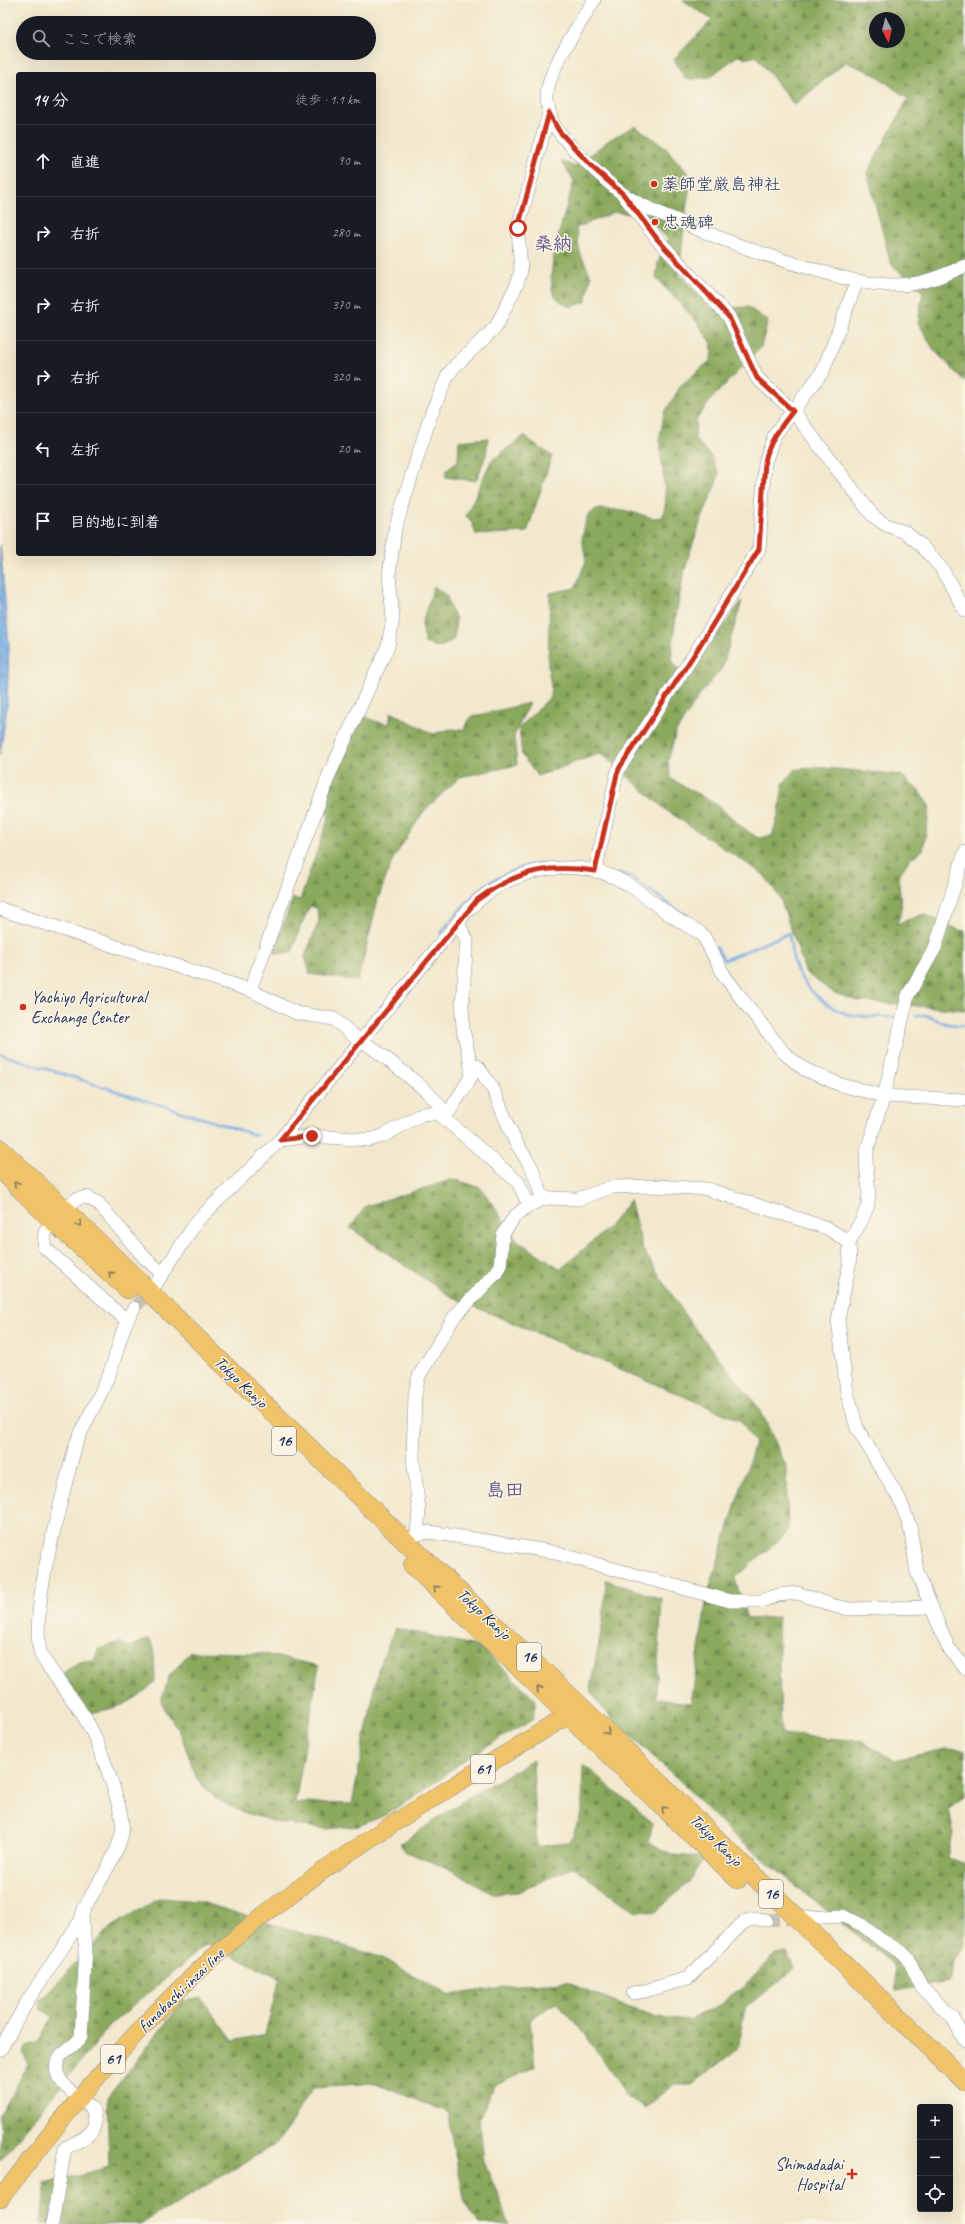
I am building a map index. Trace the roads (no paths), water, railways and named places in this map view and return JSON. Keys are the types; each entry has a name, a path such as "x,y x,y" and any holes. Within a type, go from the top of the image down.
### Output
{"highway":[{"name":"Tokyo Kanjo","path":"0,1149 59,1215 573,1710 965,2082"},
{"name":"Tokyo Kanjo","path":"0,1168 59,1215"},
{"name":"Tokyo Kanjo","path":"312,1459 412,1538 419,1562"},
{"name":"Tokyo Kanjo","path":"573,1710 965,2098"}],"main road":[{"name":"funabashi-inzai line","path":"0,2199 80,2098 125,2045 171,1996 240,1934 314,1878 399,1821 573,1710"}],"street":[{"path":"594,0 566,47 550,80 546,92 549,113 553,124 592,167 623,194 658,240 729,317 757,378 793,411 873,516 886,525 905,532 921,545 942,569 965,611"},
{"path":"250,990 334,763 366,698 388,646 393,618 389,575 395,529 431,414 448,375 455,366 496,327 521,272 518,228 549,113"},
{"path":"623,194 649,208 730,242 776,259 857,281 896,285 913,284 934,280 965,266"},
{"path":"595,871 617,774 620,767 697,650 759,549 765,462 768,449 774,436 823,370 857,281"},
{"path":"965,852 935,948 908,995 884,1096 867,1150 866,1163 869,1192 868,1205 862,1220 848,1242 850,1261 838,1320 847,1392 860,1435 877,1458 900,1500 910,1527 917,1572 948,1647 965,1668"},
{"path":"154,1288 198,1220 280,1140 477,900 496,886 514,877 536,871 571,867 595,871 632,887 673,917 703,935 724,976 784,1053 816,1076 841,1085 884,1096 965,1100"},
{"path":"0,908 250,990 296,1013 334,1019 429,1094 442,1106 440,1112"},
{"path":"280,1140 312,1136 369,1140 383,1136 422,1114 448,1112 464,1091 471,1078 471,1066 463,1029 462,1006 467,940 458,924"},
{"path":"471,1066 477,1066 492,1087 515,1141 532,1168 543,1200"},
{"path":"440,1112 518,1182 529,1205"},
{"path":"412,1538 419,1511 413,1457 415,1394 419,1376 454,1317 496,1273 500,1265 503,1234 515,1216 529,1205 543,1200 578,1199 612,1187 656,1186 707,1188 826,1228 848,1242"},
{"path":"126,1320 44,1247 45,1231 59,1215 77,1199 87,1197 98,1203 144,1257 163,1274"},
{"path":"0,2050 28,2000 80,1920 119,1845 122,1832 122,1820 114,1791 87,1722 41,1655 38,1646 39,1621 51,1545 75,1447 82,1428 108,1377 122,1338 126,1320 134,1308"},
{"path":"412,1538 430,1532 548,1550 730,1600 762,1601 778,1595 798,1593 834,1606 850,1609 932,1607"},
{"path":"805,1918 843,1916 862,1925 881,1940 902,1952 908,1958 922,1988 953,2018 965,2041"},
{"path":"52,2224 65,2148 91,2134 95,2126 92,2108 66,2087 58,2077 56,2068 62,2054 81,2037 86,1948 80,1920"},
{"path":"633,1993 645,1992 688,1978 744,1922 766,1920"}],"water":[{"path":"0,544 9,646 7,707 0,755"}],"waterway":[{"path":"441,933 462,907 485,886 511,871 544,863"},
{"path":"619,873 633,878 692,921"},
{"path":"716,947 724,960 789,933 793,958 798,973 812,992 819,998 847,1014 897,1017"},
{"path":"915,1015 925,1015 947,1024 965,1026"},
{"path":"0,1054 258,1136"}],"tunnel":[{"path":"134,1308 153,1288"},
{"path":"766,1920 801,1918"}],"place":[{"name":"薬師堂厳島神社","path":"654,184"},
{"name":"忠魂碑","path":"655,222"},
{"name":"Yachiyo Agricultural Exchange Center","path":"23,1007"},
{"name":"Shimadadai Hospital","path":"852,2174"}],"district":[{"name":"桑納","path":"553,244"},
{"name":"島田","path":"505,1490"}]}
